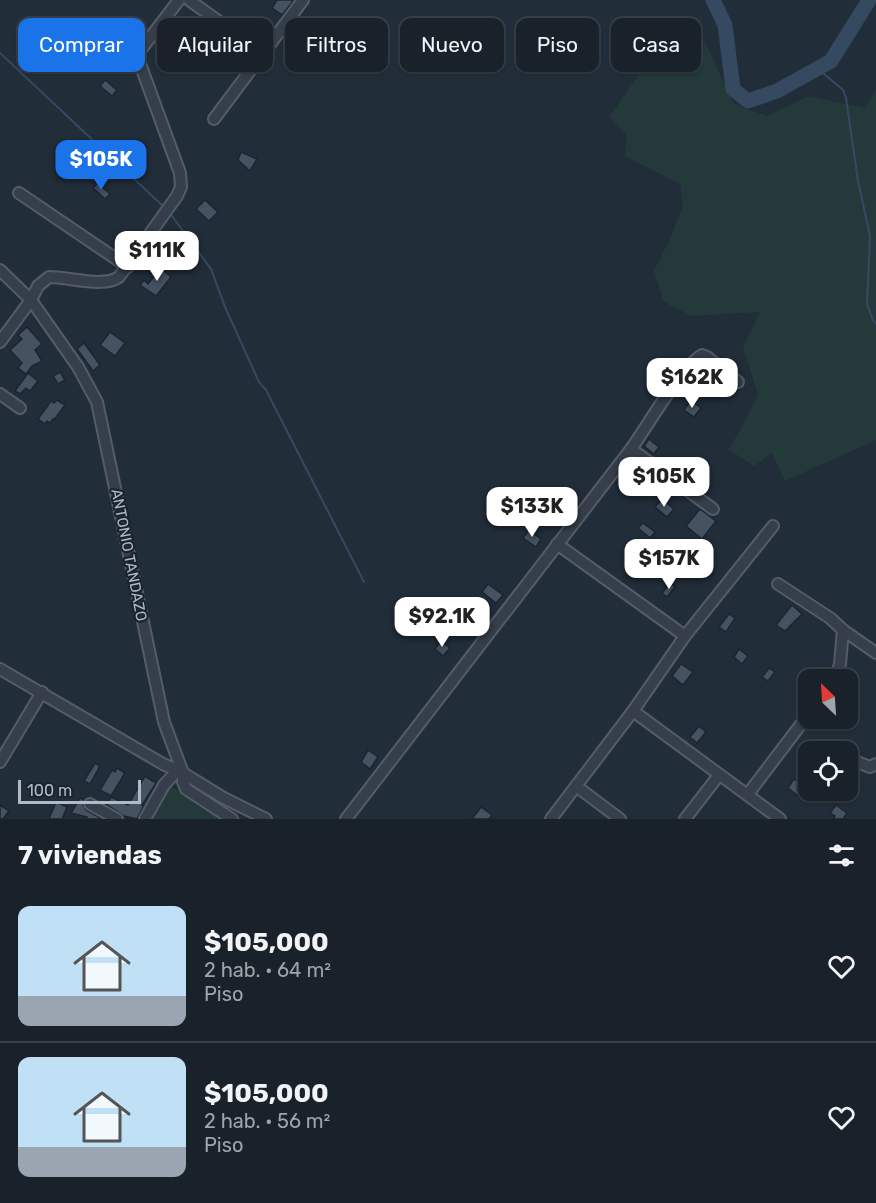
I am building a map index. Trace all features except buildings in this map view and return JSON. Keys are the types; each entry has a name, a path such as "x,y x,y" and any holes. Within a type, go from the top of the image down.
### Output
{"street":[{"path":"0,342 31,300 38,286 49,277 113,282 128,267 177,196 181,187 180,172 139,61 139,52 179,0"},
{"path":"189,0 214,18"},
{"path":"273,40 303,0"},
{"path":"214,119 249,72"},
{"path":"19,193 128,267"},
{"name":"ANTONIO TANDAZO","path":"0,270 31,300 78,367 97,402 162,716 183,782 186,789 230,819"},
{"path":"346,819 631,449 678,381 697,358 702,355 707,357 738,382"},
{"path":"0,394 20,408"},
{"path":"631,449 713,509"},
{"path":"551,819 633,711 685,636 773,526"},
{"path":"557,544 685,636"},
{"path":"778,584 830,618 876,653"},
{"path":"838,669 843,630"},
{"path":"0,669 222,797 266,819"},
{"path":"0,762 42,692"},
{"path":"633,711 780,819"},
{"path":"748,794 798,728"},
{"path":"858,762 870,767 876,764"},
{"path":"145,819 164,785 180,772"},
{"path":"685,819 719,775"},
{"path":"576,786 620,819"},
{"path":"90,804 117,819"}],"green space":[{"path":"704,40 734,104 767,116 809,96 865,108 876,89 876,440 785,481 772,453 754,466 728,449 758,395 743,347 760,312 692,316 664,302 654,271 683,205 680,184 625,156 627,135 609,117 641,72 701,72 701,41"},
{"path":"169,785 221,817 220,819 150,819"}],"waterway":[{"path":"713,0 725,25 733,89 748,101 777,91 831,61 869,0"},
{"path":"0,53 165,208"},
{"path":"817,68 843,90 846,98 858,181 870,236 867,304 876,324"},
{"path":"169,212 211,269 225,307 259,382 266,390 364,582"}]}
